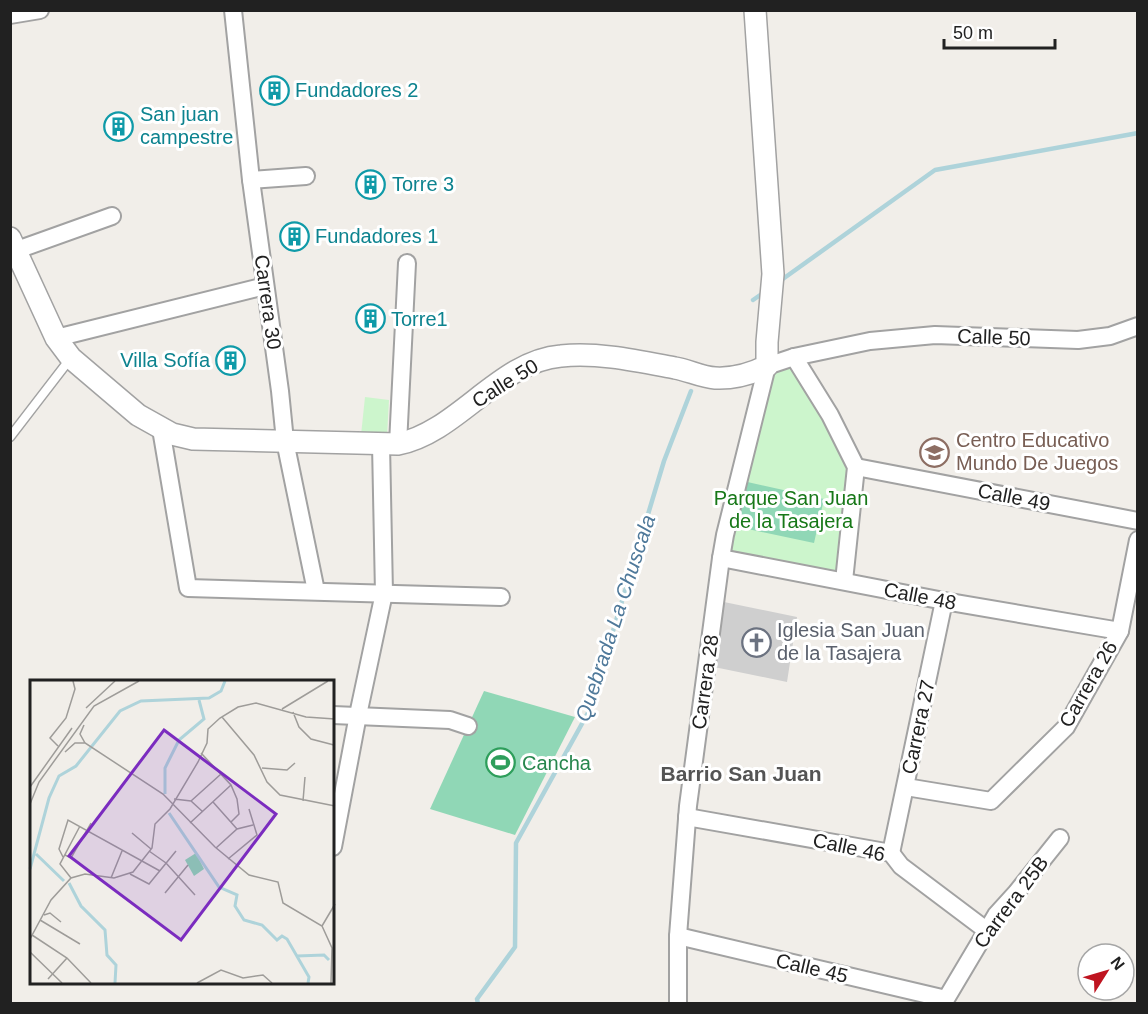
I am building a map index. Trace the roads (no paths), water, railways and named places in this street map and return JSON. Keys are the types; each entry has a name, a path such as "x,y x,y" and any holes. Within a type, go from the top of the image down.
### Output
{"street":[{"path":"10,15 40,10"},
{"name":"Carrera 30","path":"233,10 251,180 285,441 316,591"},
{"path":"755,10 773,274 766,342 767,366"},
{"path":"251,180 306,176"},
{"path":"14,244 112,216"},
{"name":"Calle 50","path":"14,244 56,338 71,358 138,415 172,434 193,439 389,444 410,442 442,424 513,373 540,359 561,356 605,357 678,368 714,378 750,375 767,366 794,357 870,342 924,336 1078,340 1110,336 1137,326"},
{"path":"334,842 384,593 389,444 407,263"},
{"path":"56,338 265,286"},
{"path":"794,357 830,415 856,467 844,581"},
{"name":"Carrera 28","path":"678,1004 678,936 687,817 721,558 767,366"},
{"path":"161,429 188,588 501,597"},
{"name":"Calle 49","path":"856,467 1137,520"},
{"name":"Carrera 26","path":"906,787 991,801 1066,727 1120,631 1137,540"},
{"name":"Calle 48","path":"721,558 944,601 1120,631"},
{"name":"Carrera 27","path":"891,853 944,601"},
{"path":"334,715 450,720 468,726"},
{"name":"Calle 46","path":"687,817 891,853 901,866 986,930"},
{"name":"Carrera 25B","path":"950,1001 996,915 1060,838"},
{"name":"Calle 45","path":"678,936 950,1001"}],"lane":[{"path":"10,437 71,358"}],"waterway":[{"path":"780,281 935,170 1138,133"},
{"path":"753,300 766,291"},
{"name":"Quebrada La Chuscala","path":"478,1004 477,999 515,947 516,843 589,711 664,461 691,391"}],"place":[{"name":"Fundadores 2","path":"274,90"},
{"name":"San juan campestre","path":"119,126"},
{"name":"Torre 3","path":"371,184"},
{"name":"Fundadores 1","path":"294,236"},
{"name":"Torre1","path":"370,319"},
{"name":"Villa Sofía","path":"231,360"},
{"name":"Centro Educativo Mundo De Juegos","path":"935,452"},
{"name":"Iglesia San Juan de la Tasajera","path":"756,642"},
{"name":"Cancha","path":"501,763"}],"district":[{"name":"Barrio San Juan","path":"741,773"}],"park label":[{"name":"Parque San Juan de la Tasajera","path":"791,510"}]}
